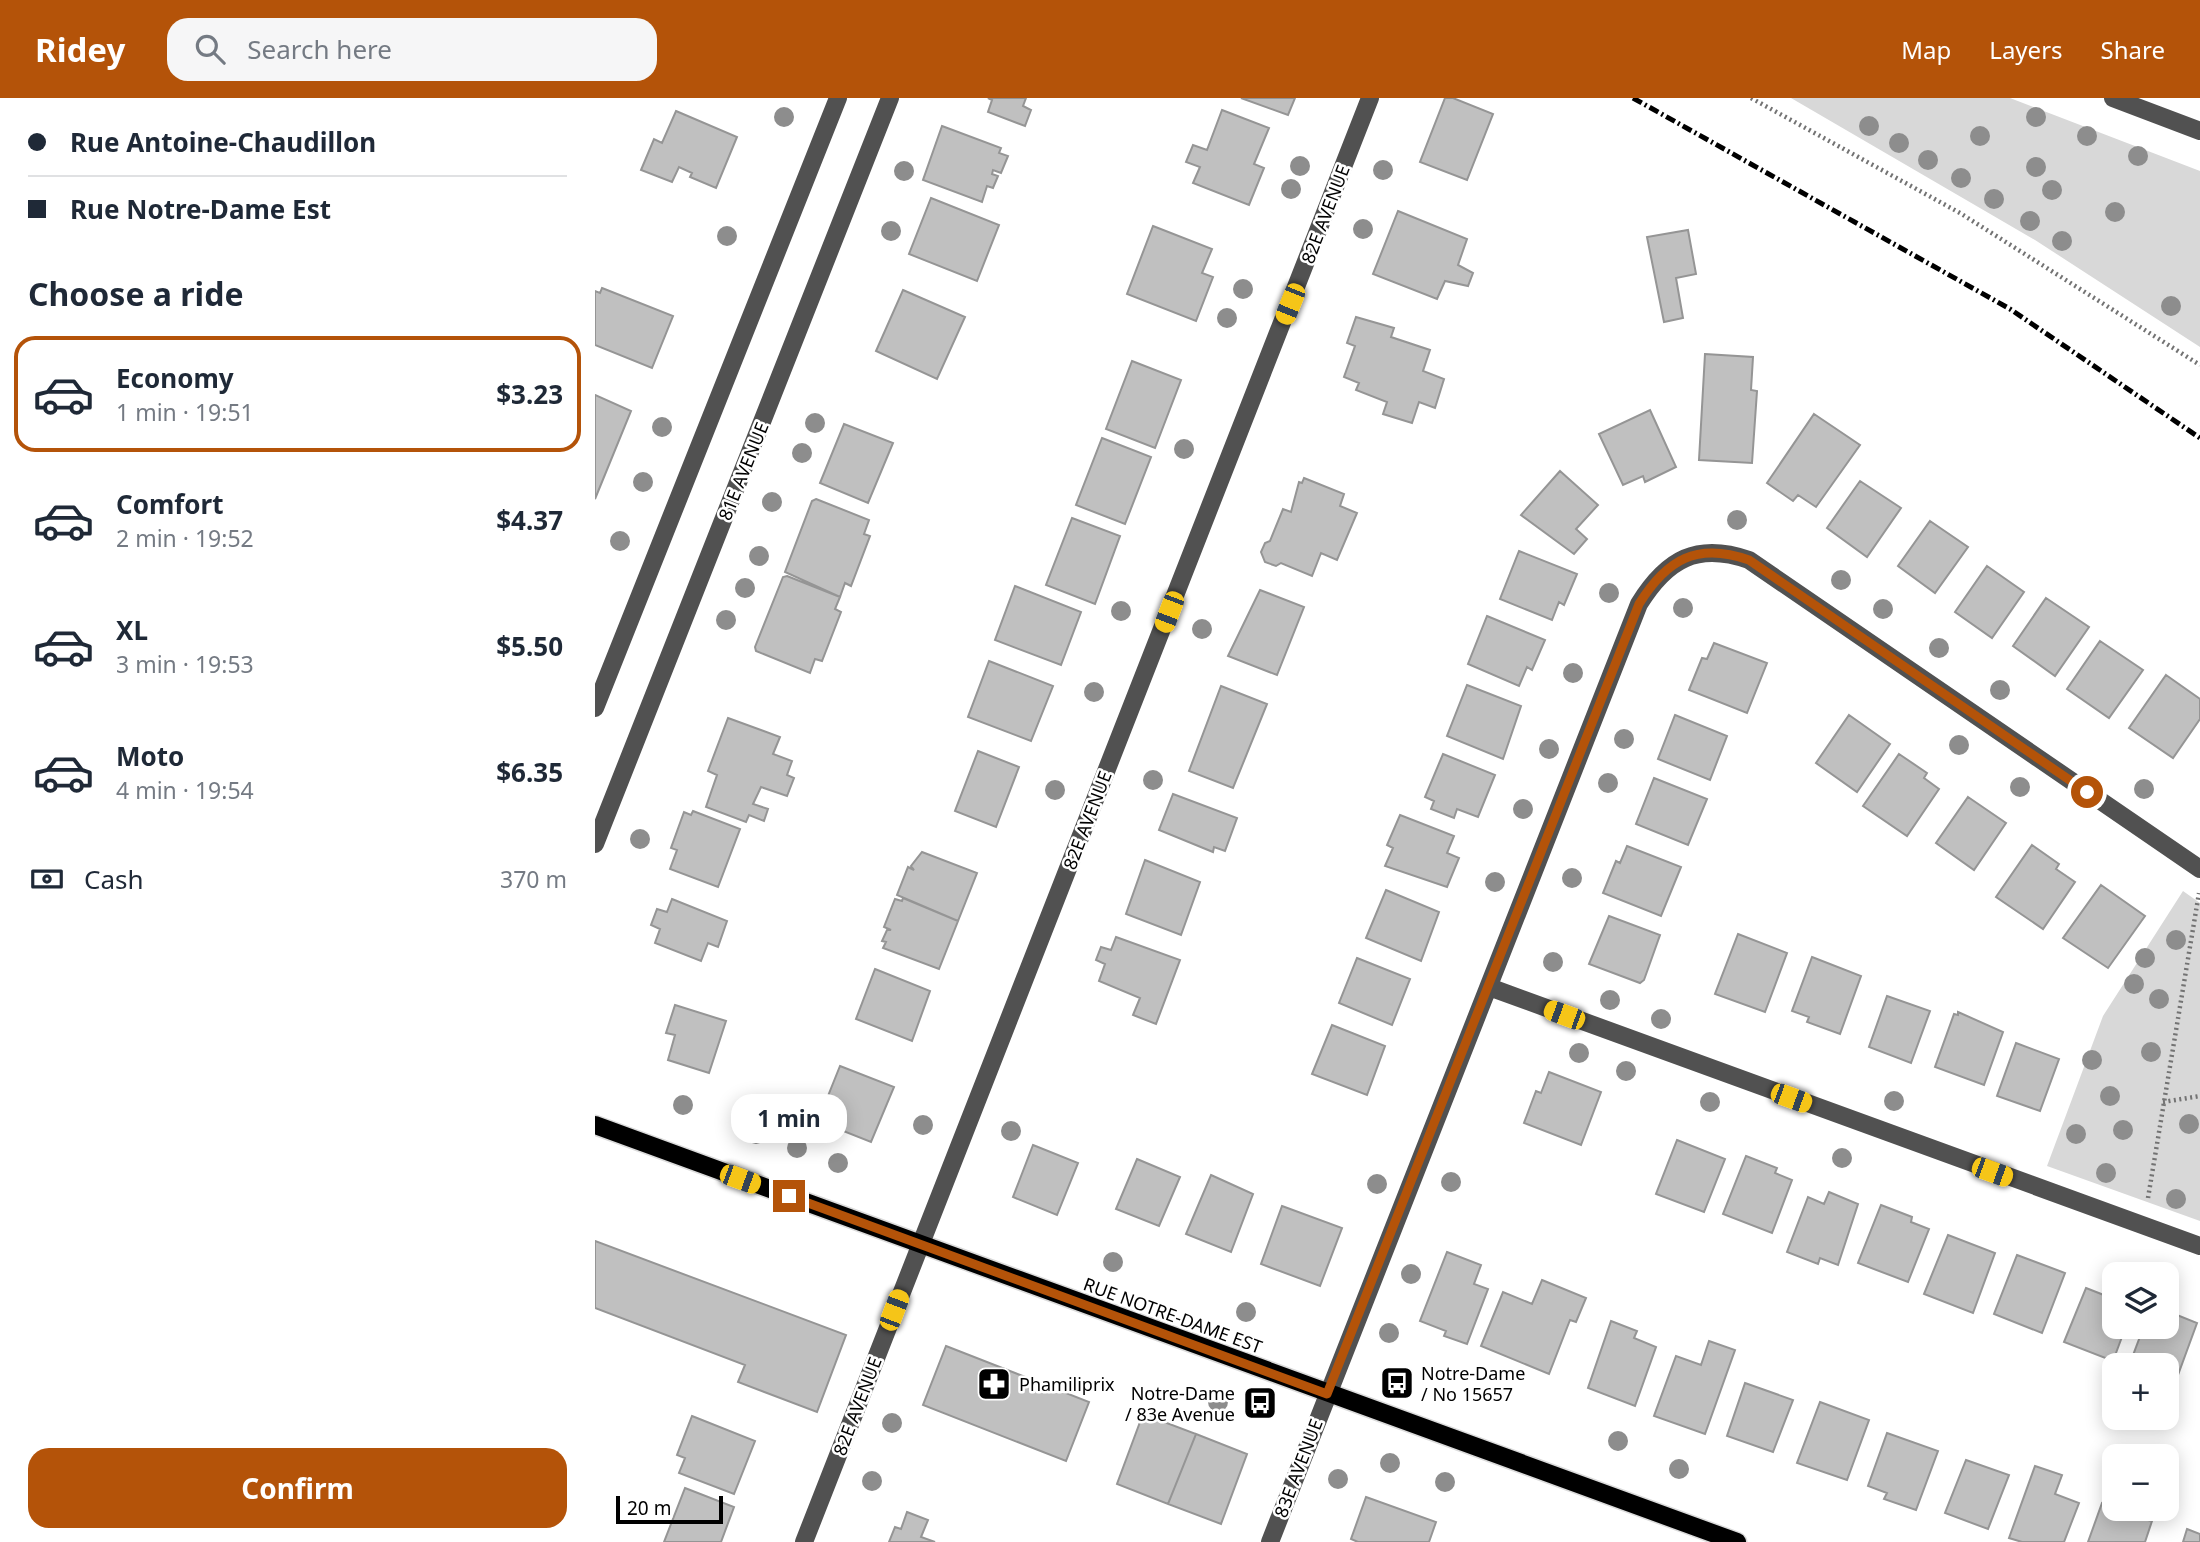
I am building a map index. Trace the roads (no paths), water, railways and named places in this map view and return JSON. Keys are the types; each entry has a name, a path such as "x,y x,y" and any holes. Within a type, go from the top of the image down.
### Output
{"main road":[{"name":"RUE NOTRE-DAME EST","path":"595,1125 1737,1542"}],"street":[{"path":"595,708 838,98"},
{"name":"81E AVENUE","path":"595,844 890,98"},
{"name":"82E AVENUE","path":"804,1542 1370,98"},
{"path":"2113,98 2200,131"},
{"name":"83E AVENUE","path":"1269,1542 1639,604 1666,569 1684,558 1705,552 1728,553 1749,560 2200,869"},
{"path":"1489,987 2143,1228 2200,1246"}],"railway":[{"path":"1633,98 2010,309 2200,438"}],"place":[{"name":"Notre-Dame / No 15657","path":"1397,1383"},
{"name":"Phamiliprix","path":"994,1384"},
{"name":"Notre-Dame / 83e Avenue","path":"1260,1403"}]}
